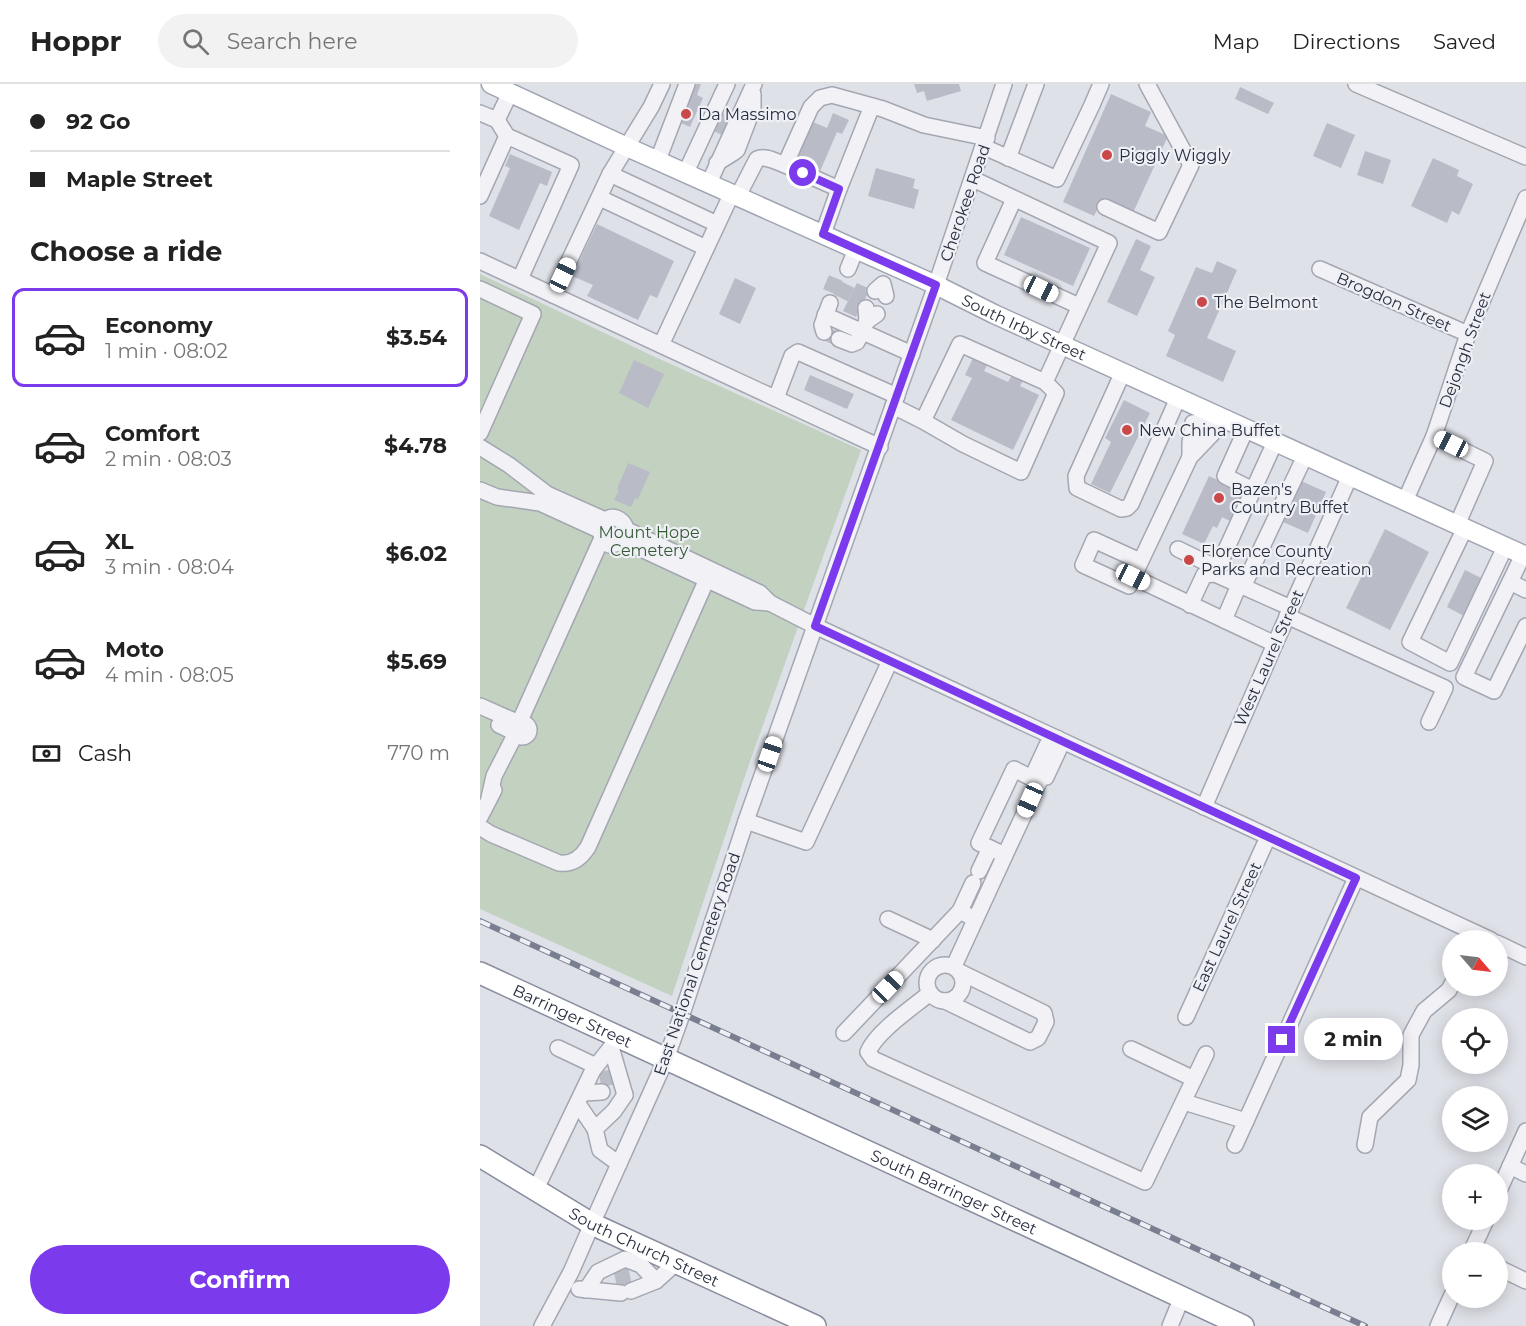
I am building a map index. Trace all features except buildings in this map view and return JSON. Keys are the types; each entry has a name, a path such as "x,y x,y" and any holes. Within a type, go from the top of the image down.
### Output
{"highway":[{"name":"Barringer Street","path":"480,973 615,1042 666,1059"},
{"name":"South Barringer Street","path":"666,1059 1243,1326"},
{"name":"South Church Street","path":"480,1156 592,1224 806,1324"}],"main road":[{"name":"South Irby Street","path":"491,84 936,285 1178,398 1208,417 1246,429 1525,556"}],"street":[{"path":"553,295 610,174 651,107 662,84"},
{"path":"658,160 687,84"},
{"path":"686,172 727,84"},
{"name":"Cherokee Road","path":"815,626 880,447 1004,84"},
{"path":"1008,158 1036,84"},
{"path":"785,165 811,107 820,98 832,95 872,105 924,125 985,143 1008,158 1056,179 1101,84"},
{"path":"1105,207 1159,232 1191,165 1147,84"},
{"path":"709,183 753,86"},
{"path":"717,163 736,150 753,108 753,86"},
{"path":"1364,86 1526,157"},
{"path":"497,120 510,93"},
{"path":"823,234 872,105"},
{"path":"480,113 497,120 507,136 571,165 520,279"},
{"path":"704,134 726,144"},
{"path":"480,196 507,136"},
{"path":"660,345 717,224 757,159 767,158 839,189"},
{"path":"610,174 717,224"},
{"path":"973,179 1109,243 1045,382"},
{"path":"600,198 706,248"},
{"name":"Dejongh Street","path":"1405,501 1434,436 1468,334 1526,198"},
{"path":"1014,199 985,263 1079,306"},
{"path":"846,273 856,249"},
{"path":"480,261 880,447"},
{"path":"881,290 891,265"},
{"name":"Brogdon Street","path":"1320,269 1468,334"},
{"path":"480,289 533,314 480,433"},
{"path":"824,332 822,325 831,302 868,318 912,354"},
{"path":"839,339 852,344 856,342 868,318"},
{"path":"776,398 792,356 798,352 895,401 923,421 952,438 1021,472 1056,393 1045,382 960,344 923,421"},
{"path":"1123,372 1076,476 1077,488 1121,509 1131,504 1178,398"},
{"path":"1140,561 1094,540 1083,565 1129,586 1190,457 1193,423 1208,417"},
{"path":"1246,429 1225,476 1253,490"},
{"path":"1434,436 1485,461 1461,526 1410,642 1450,663 1505,547"},
{"path":"1216,571 1275,442"},
{"path":"480,447 509,465 547,494 611,534 760,593 770,603 815,626 1056,741 1356,878 1459,930"},
{"path":"1224,620 1305,456"},
{"name":"West Laurel Street","path":"1204,807 1350,476"},
{"path":"480,490 497,496 540,503 755,602 770,603"},
{"path":"480,816 489,798 494,776 521,729 611,534"},
{"path":"1178,549 1289,612 1445,688 1430,722"},
{"path":"1525,556 1464,677 1494,691 1526,626"},
{"path":"1190,605 1204,574 1216,571"},
{"path":"1133,577 1275,644"},
{"path":"480,827 558,863 568,864 583,854 707,579"},
{"path":"1510,582 1526,590"},
{"name":"East National Cemetery Road","path":"542,1326 592,1224 666,1059 815,626"},
{"path":"746,821 806,842 890,661"},
{"path":"480,706 521,729"},
{"path":"480,717 521,729"},
{"path":"1039,779 1035,771 1047,745 1056,741"},
{"path":"1005,855 979,843 1014,769 1039,779"},
{"path":"957,969 976,918 1039,779"},
{"name":"East Laurel Street","path":"1186,1017 1268,837"},
{"path":"844,1033 960,911 990,848"},
{"path":"1235,1145 1356,878"},
{"path":"960,911 976,918"},
{"path":"888,919 933,940"},
{"path":"1508,948 1526,957"},
{"path":"948,964 1044,1013 1046,1022 1038,1038 1030,1042 939,1000 930,993 927,981 932,970 948,964"},
{"path":"945,1001 956,998 963,989 963,977 957,969"},
{"path":"930,993 871,1044 867,1052 873,1059 1145,1182 1206,1054"},
{"path":"1365,1145 1370,1117 1408,1080 1411,1065 1411,1035 1419,1019 1424,1011 1442,996"},
{"path":"615,1042 596,1129 600,1150 619,1164"},
{"path":"536,1189 604,1086 615,1042"},
{"path":"558,1048 604,1086 648,1098"},
{"path":"1131,1049 1194,1078"},
{"path":"596,1129 614,1111 604,1086"},
{"path":"1184,1102 1246,1121"},
{"path":"1508,1170 1526,1131"},
{"path":"1510,1166 1526,1174"},
{"path":"586,1290 598,1272 620,1266 625,1259 641,1265 656,1281"},
{"path":"562,1288 626,1292 656,1281 676,1263"},
{"path":"1508,1272 1526,1281"},
{"path":"1170,1326 1182,1297"},
{"path":"1438,1326 1446,1308"}],"green space":[{"name":"Mount Hope Cemetery","path":"480,274 653,356 861,450 747,770 672,996 480,909"}],"tunnel":[{"path":"830,292 838,273"},
{"path":"841,298 851,278"},
{"path":"600,1079 614,1077"},
{"path":"621,1270 626,1292"}],"railway":[{"path":"480,921 1365,1326"}],"place":[{"name":"Da Massimo","path":"686,114"},
{"name":"Piggly Wiggly","path":"1107,155"},
{"name":"The Belmont","path":"1202,302"},
{"name":"New China Buffet","path":"1127,430"},
{"name":"Bazen's Country Buffet","path":"1219,498"},
{"name":"Florence County Parks and Recreation","path":"1189,560"}],"route":[{"path":"803,173 839,189 823,234 936,285 815,626 1356,878 1282,1040"}]}
